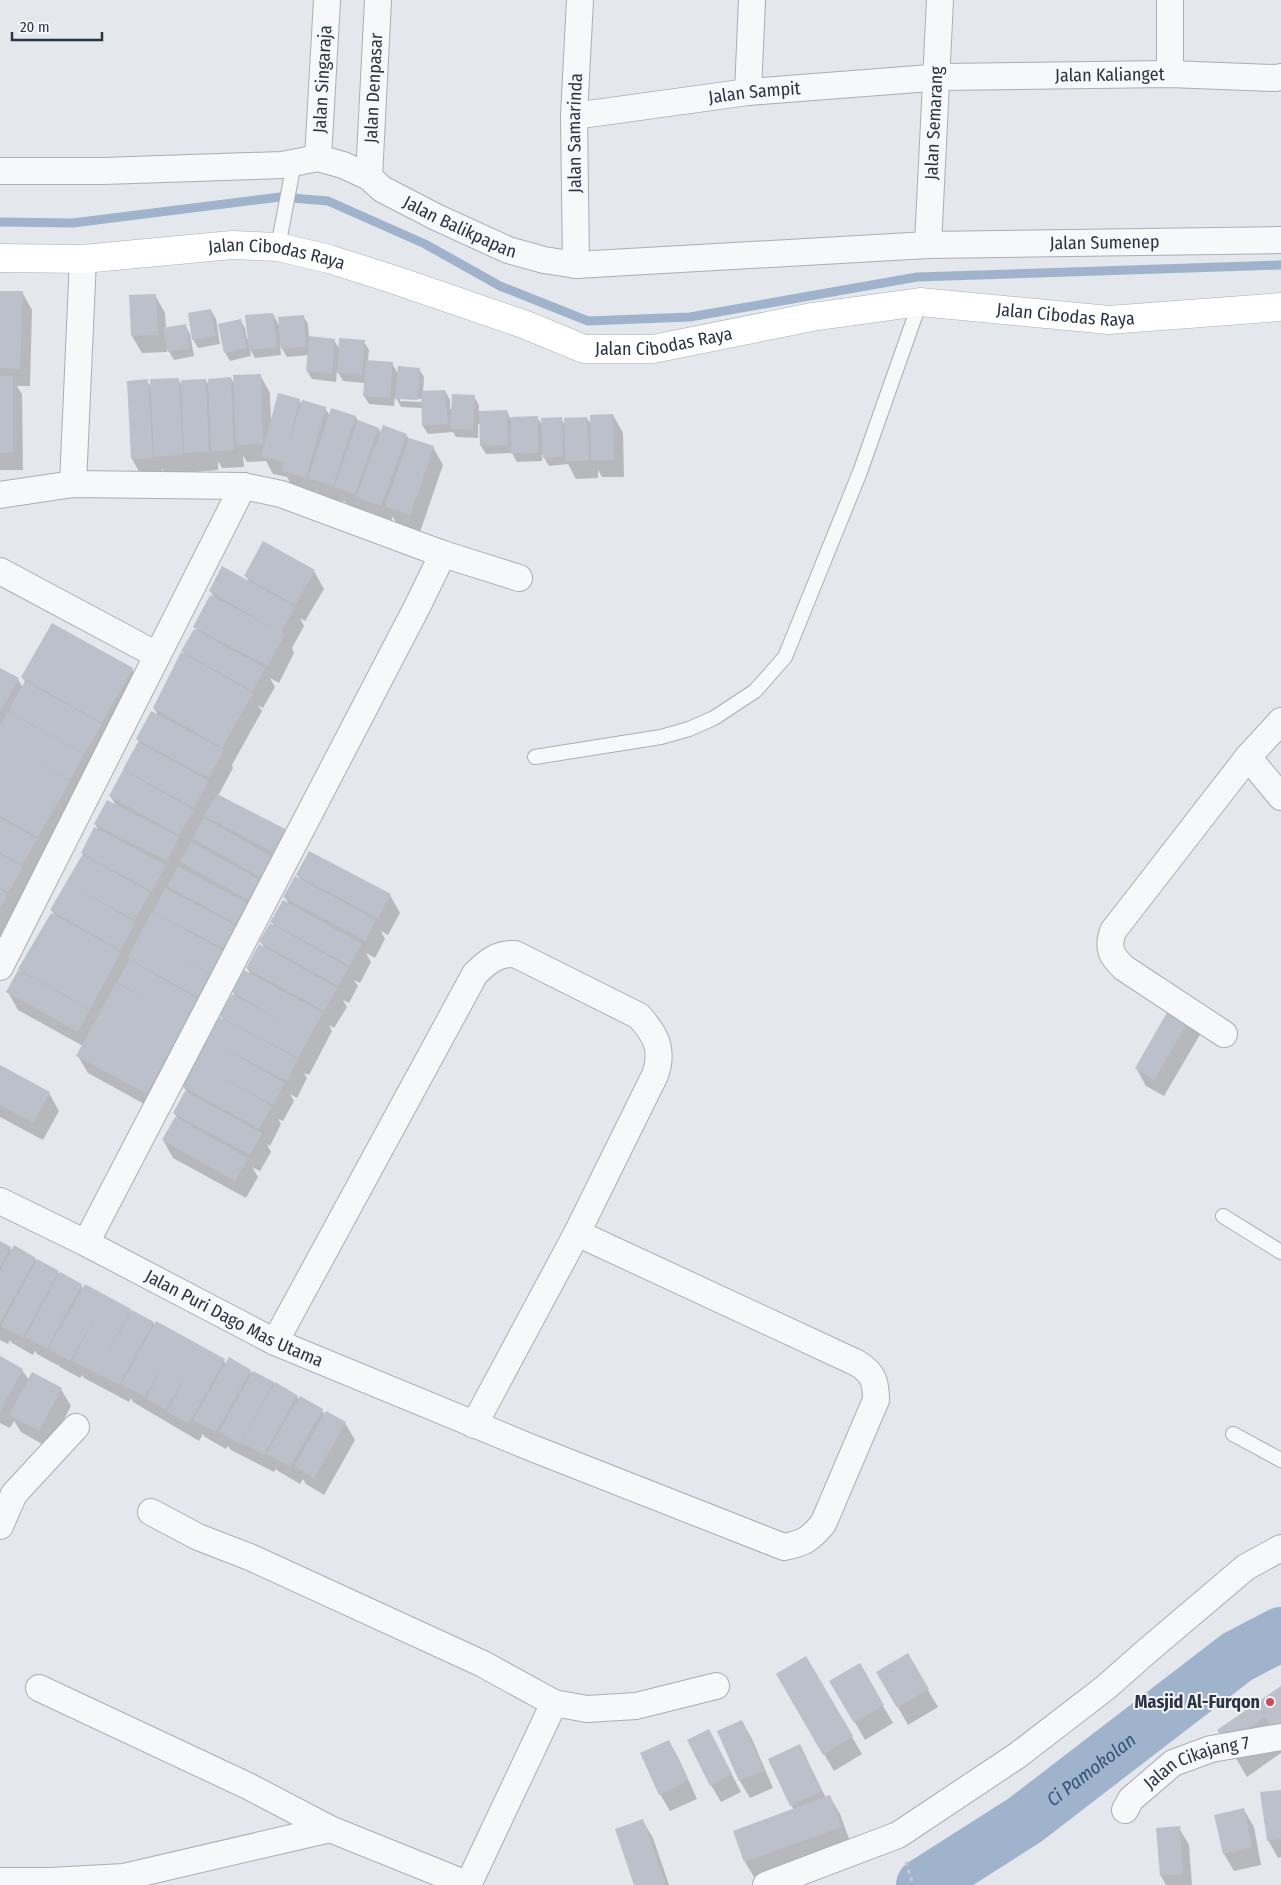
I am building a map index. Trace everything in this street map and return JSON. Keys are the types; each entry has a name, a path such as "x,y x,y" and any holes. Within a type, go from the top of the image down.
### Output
{"street":[{"name":"Jalan Singaraja","path":"301,169 327,0"},
{"name":"Jalan Denpasar","path":"369,178 378,0"},
{"name":"Jalan Samarinda","path":"576,265 574,116 580,0"},
{"path":"748,92 752,0"},
{"name":"Jalan Semarang","path":"928,245 940,0"},
{"path":"1170,0 1170,74"},
{"name":"Jalan Kalianget","path":"937,78 1170,74 1281,77"},
{"name":"Jalan Sampit","path":"574,116 748,92 937,78"},
{"name":"Jalan Balikpapan","path":"0,171 103,172 282,165 301,169 343,165 369,178 382,189 420,209 508,250 544,260 576,265 928,245"},
{"name":"Jalan Sumenep","path":"928,245 1281,240"},
{"name":"Jalan Cibodas Raya","path":"0,258 83,259 232,246 278,247 329,258 526,325 584,349 653,349 812,317 920,302 1110,320 1281,307"},
{"path":"73,484 83,259"},
{"path":"0,495 73,484 243,486 281,494 440,553 519,578"},
{"path":"0,967 243,486"},
{"path":"86,1243 418,605 437,566 440,553"},
{"path":"0,571 157,655"},
{"path":"1224,1034 1124,968 1115,960 1110,950 1109,941 1113,931 1248,757 1281,721"},
{"path":"1248,757 1281,797"},
{"path":"275,1342 475,974 488,961 504,953 515,954 639,1016 649,1028 657,1044 660,1062 577,1233 474,1425"},
{"name":"Jalan Puri Dago Mas Utama","path":"0,1201 86,1243 275,1342 474,1425 784,1547 800,1544 811,1538 823,1524 876,1400 876,1386 867,1370 857,1363 577,1233"},
{"path":"0,1526 7,1490 76,1427"},
{"path":"151,1512 198,1537 252,1558 483,1664 554,1703 587,1709 636,1706 716,1686"},
{"path":"766,1885 898,1835 1018,1755 1106,1688 1147,1650 1246,1567 1281,1548"},
{"path":"39,1688 248,1786 330,1829 469,1884 554,1703"},
{"name":"Jalan Cikajang 7","path":"1125,1810 1131,1799 1173,1763 1211,1749 1281,1737"},
{"path":"0,1881 50,1881 124,1877 330,1829"}],"lane":[{"path":"278,247 284,210 301,169"},
{"path":"535,757 661,737 688,729 714,718 755,691 785,658 860,472 920,302"},
{"path":"1223,1216 1281,1252"},
{"path":"1232,1434 1281,1460"}],"path":[{"path":"907,1866 913,1885"}],"building":[{"path":"0,291 23,291 20,369 0,368"},
{"path":"156,294 158,335 131,336 129,295"},
{"path":"211,309 216,336 192,340 188,313"},
{"path":"273,313 277,347 249,350 245,315"},
{"path":"304,315 306,346 281,349 278,317"},
{"path":"241,319 247,348 224,353 218,324"},
{"path":"186,324 190,348 168,352 163,328"},
{"path":"309,336 335,339 332,374 306,371"},
{"path":"339,338 365,340 362,375 337,373"},
{"path":"366,360 393,362 390,398 363,396"},
{"path":"398,366 420,368 418,400 395,399"},
{"path":"261,374 263,444 236,445 233,375"},
{"path":"0,376 13,376 13,452 0,453"},
{"path":"231,377 234,450 211,451 208,379"},
{"path":"179,378 183,455 154,457 150,379"},
{"path":"148,379 153,458 131,459 127,381"},
{"path":"206,379 209,452 184,453 181,380"},
{"path":"445,390 448,424 422,426 421,391"},
{"path":"278,393 300,399 288,445 302,400 326,407 306,478 282,471 284,462 261,457"},
{"path":"452,394 475,395 473,430 450,429"},
{"path":"331,408 356,416 333,486 308,478"},
{"path":"507,410 508,445 480,446 479,411"},
{"path":"613,414 614,460 591,460 590,415"},
{"path":"538,416 538,453 511,454 511,417"},
{"path":"562,417 563,456 543,458 541,418"},
{"path":"587,417 589,460 565,462 564,418"},
{"path":"358,420 379,428 355,494 334,487"},
{"path":"383,425 407,434 381,506 356,497"},
{"path":"409,438 434,446 410,515 385,506"},
{"path":"263,541 315,570 295,605 244,576"},
{"path":"222,566 295,607 281,632 209,591"},
{"path":"210,595 285,634 268,666 193,627"},
{"path":"52,623 133,668 102,723 21,677"},
{"path":"194,629 265,668 253,691 181,651"},
{"path":"181,652 253,693 222,748 153,708"},
{"path":"0,668 19,678 2,709 0,708"},
{"path":"25,681 102,724 85,754 8,711"},
{"path":"151,711 224,750 209,778 136,739"},
{"path":"8,712 84,754 70,780 28,757 70,781 38,837 0,816 0,725"},
{"path":"138,742 209,781 194,808 123,769"},
{"path":"123,770 194,810 179,835 109,796"},
{"path":"217,794 289,831 277,854 204,816"},
{"path":"107,800 179,837 167,861 94,824"},
{"path":"0,818 37,839 22,865 0,852"},
{"path":"204,818 274,858 263,879 192,838"},
{"path":"94,827 166,865 152,891 81,853"},
{"path":"191,842 262,881 250,901 180,862"},
{"path":"309,851 391,894 378,918 296,875"},
{"path":"0,854 23,867 8,892 0,888"},
{"path":"82,855 150,892 135,920 73,886 136,923 120,950 50,910"},
{"path":"178,866 249,904 238,925 167,886"},
{"path":"295,876 376,920 365,941 283,897"},
{"path":"165,888 237,926 225,949 153,912"},
{"path":"0,889 8,894 0,908"},
{"path":"283,900 362,944 350,966 270,922"},
{"path":"152,912 224,951 211,974 171,953 211,975 198,997 127,958"},
{"path":"51,913 121,952 90,1009 18,969"},
{"path":"270,923 349,968 338,986 259,942"},
{"path":"259,944 337,988 324,1011 246,968"},
{"path":"129,960 198,999 147,1094 76,1056 116,983 156,1004 117,982"},
{"path":"18,970 90,1010 78,1032 6,992"},
{"path":"244,970 323,1013 298,1058 219,1016 232,994 295,1028 232,992"},
{"path":"1172,1004 1192,1015 1154,1080 1135,1068"},
{"path":"219,1017 298,1059 287,1081 213,1042 285,1083 273,1105 195,1062"},
{"path":"195,1062 272,1106 259,1129 182,1086"},
{"path":"0,1065 50,1092 33,1123 0,1105"},
{"path":"185,1091 262,1133 250,1155 173,1113"},
{"path":"175,1117 248,1158 235,1181 162,1140"},
{"path":"0,1241 11,1247 0,1266"},
{"path":"14,1245 36,1258 0,1323 0,1271"},
{"path":"37,1259 59,1271 23,1338 1,1326"},
{"path":"60,1272 82,1284 47,1349 25,1337"},
{"path":"85,1284 131,1309 102,1362 132,1310 154,1322 119,1385 72,1361 100,1308 70,1361 48,1349"},
{"path":"156,1321 225,1359 189,1424 167,1412 187,1374 166,1410 146,1398 165,1362 145,1397 121,1384"},
{"path":"0,1356 23,1369 0,1412"},
{"path":"229,1357 251,1370 216,1432 193,1420"},
{"path":"253,1371 274,1382 240,1444 219,1432"},
{"path":"32,1372 62,1388 39,1431 9,1415"},
{"path":"275,1382 297,1395 264,1455 241,1443"},
{"path":"300,1396 323,1409 290,1467 266,1454"},
{"path":"326,1411 346,1422 314,1478 294,1466"},
{"path":"908,1653 929,1689 897,1708 876,1672"},
{"path":"806,1656 853,1736 823,1755 776,1674"},
{"path":"860,1663 884,1705 854,1723 829,1681"},
{"name":"Masjid Al-Furqon","path":"1281,1686 1281,1724 1273,1730 1265,1717 1226,1743 1217,1730"},
{"path":"742,1720 764,1771 739,1781 717,1731"},
{"path":"709,1729 732,1774 710,1786 687,1740"},
{"path":"669,1740 688,1781 659,1795 640,1753"},
{"path":"800,1744 822,1791 790,1806 768,1759"},
{"path":"1281,1790 1281,1839 1267,1841 1260,1792"},
{"path":"830,1795 842,1827 744,1862 733,1831"},
{"path":"1244,1808 1252,1847 1223,1854 1214,1815"},
{"path":"643,1819 666,1884 634,1885 615,1829"},
{"path":"1180,1826 1183,1874 1160,1876 1156,1828"}],"waterway":[{"path":"0,222 73,223 280,197 328,201 425,244 500,286 588,321 690,317 917,277 1281,265"},
{"name":"Ci Pamokolan","path":"923,1885 1025,1820 1237,1657 1281,1634"}],"place":[{"name":"Masjid Al-Furqon","path":"1270,1702"}]}
